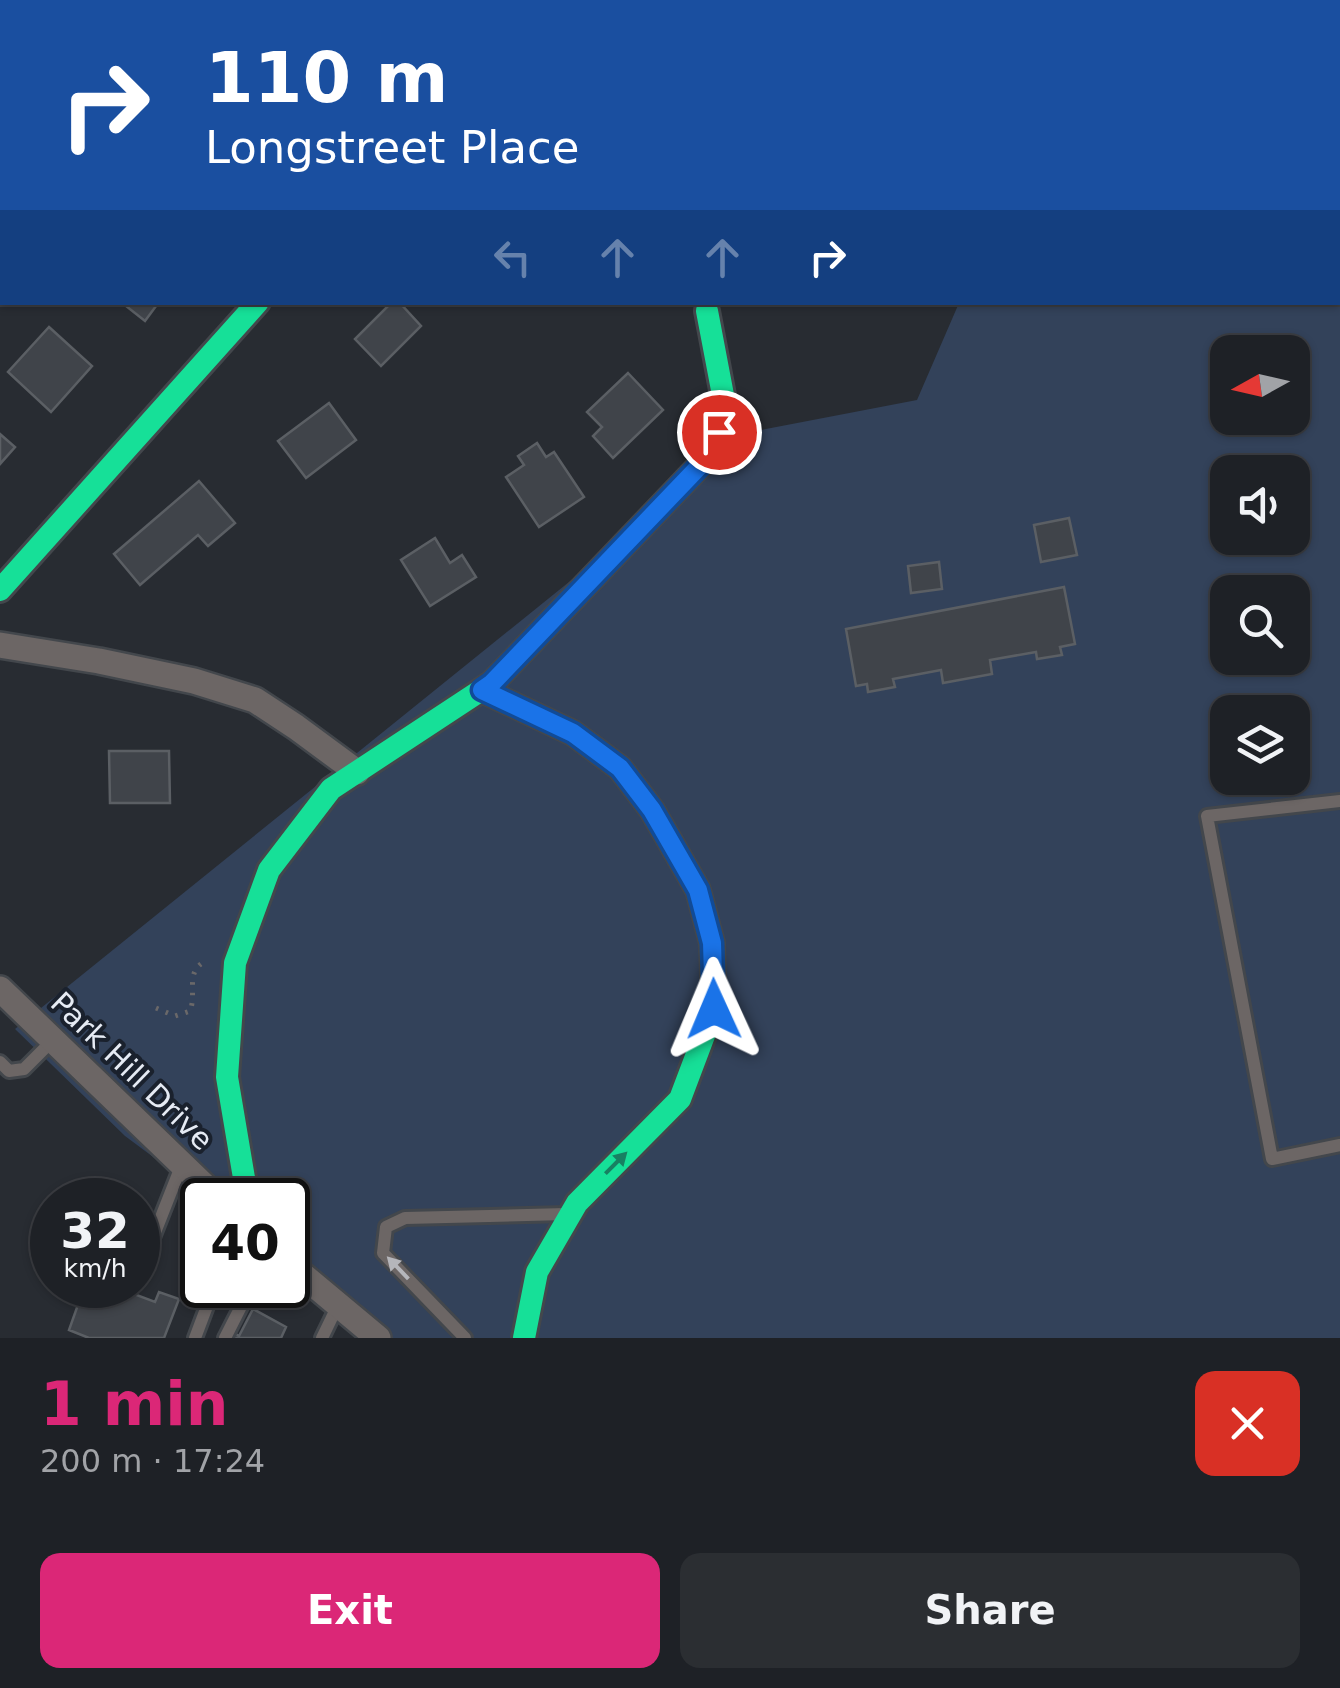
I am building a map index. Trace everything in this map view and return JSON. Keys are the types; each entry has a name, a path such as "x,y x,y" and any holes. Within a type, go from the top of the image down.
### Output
{"street":[{"path":"0,590 255,305"},
{"path":"244,1178 226,1077 235,963 269,870 331,788 492,683 712,453 726,411 707,311"},
{"path":"0,646 99,660 194,681 254,700 357,772"},
{"path":"482,690 573,733 620,768 652,810 698,890 712,943 714,1009 680,1099 577,1203 536,1272 524,1338"},
{"name":"Park Hill Drive","path":"0,989 197,1178"},
{"path":"310,1281 378,1338"}],"lane":[{"path":"1340,801 1207,816 1272,1159 1340,1145"},
{"path":"0,1062 9,1071 24,1069 53,1040"},
{"path":"160,1220 182,1164"},
{"path":"466,1338 383,1252 386,1227 405,1218 570,1214"},
{"path":"322,1338 338,1305"},
{"path":"195,1338 206,1308"},
{"path":"225,1338 240,1308"}],"path":[{"path":"156,1008 175,1016 190,1011 194,1001 192,974 196,967 211,961 235,963"}],"shaded area":[{"path":"958,305 1340,305 1340,1338 392,1338 310,1273 310,1178 181,1178 125,1136 15,1029 756,431 917,400"}],"building":[{"path":"125,305 157,305 145,321"},
{"path":"389,305 402,305 421,326 381,366 355,339"},
{"path":"49,327 92,366 51,412 8,372"},
{"path":"628,373 663,410 613,458 593,436 602,427 587,412"},
{"path":"329,403 356,440 306,478 278,441"},
{"path":"0,434 15,447 0,464"},
{"path":"537,443 546,457 554,452 584,497 539,527 506,477 524,465 518,456"},
{"path":"199,481 235,523 208,546 198,535 140,585 114,554"},
{"path":"1069,518 1077,555 1041,562 1034,525"},
{"path":"435,538 450,563 462,555 476,577 430,606 401,560"},
{"path":"939,562 942,589 911,593 908,566"},
{"path":"1064,587 1075,644 1060,647 1062,655 1037,659 1036,652 990,660 992,674 943,683 941,670 893,679 895,687 868,692 867,684 856,686 846,629"},
{"path":"109,751 169,751 170,803 110,803"},
{"path":"160,1292 179,1299 164,1338 89,1338 69,1330 77,1308 160,1308"},
{"path":"253,1309 286,1327 281,1338 231,1338 234,1333 239,1336"}],"traffic: fast":[{"path":"0,590 255,305"},
{"path":"244,1178 227,1077 235,963 269,870 331,789 492,683 712,453 726,411 707,311"},
{"path":"482,690 573,733 620,768 652,810 698,890 712,943 714,1009 680,1099 577,1203 537,1272 524,1338"}],"route":[{"path":"714,1009 712,943 698,890 652,810 620,768 573,733 482,690 712,453 719,432"}]}
